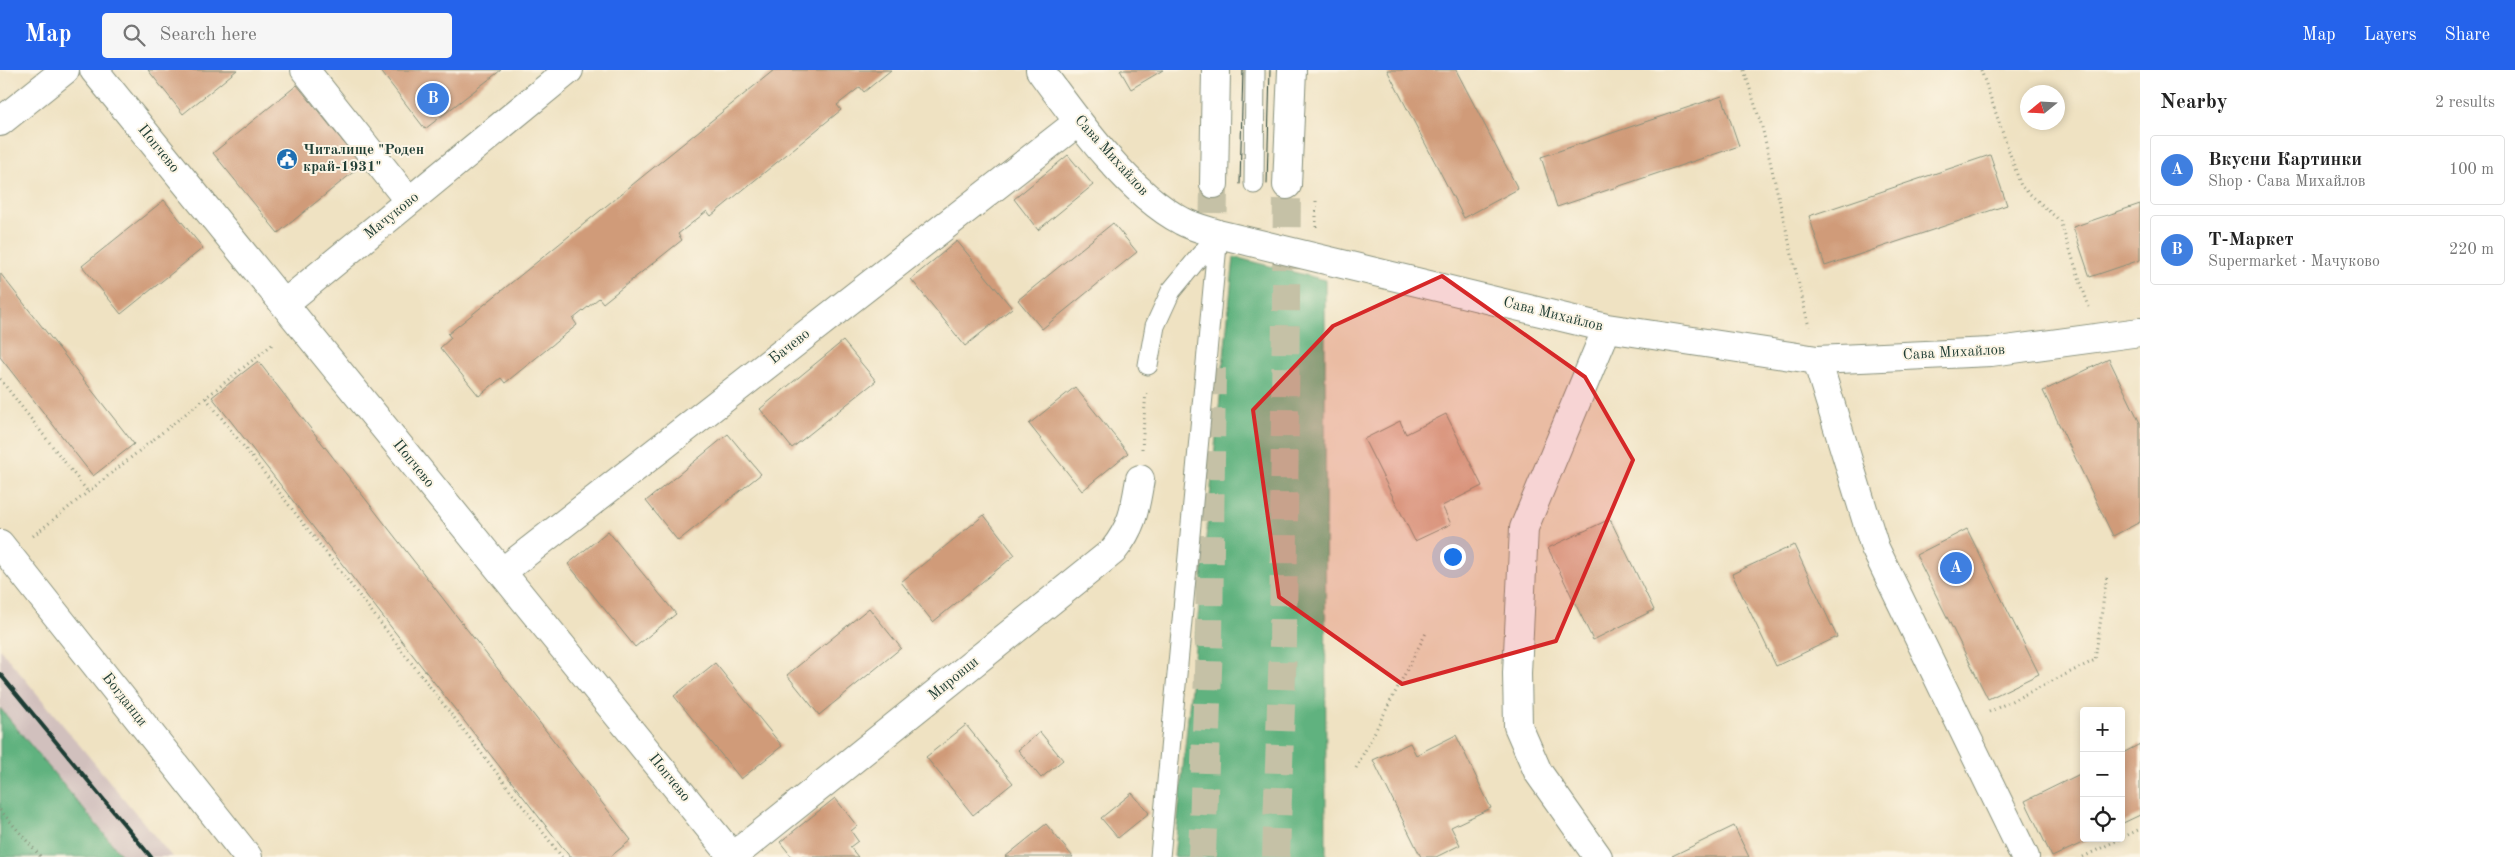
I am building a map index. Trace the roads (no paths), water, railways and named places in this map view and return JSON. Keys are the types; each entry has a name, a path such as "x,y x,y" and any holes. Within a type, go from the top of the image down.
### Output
{"street":[{"path":"0,122 65,70"},
{"name":"Попчево","path":"94,70 733,857"},
{"path":"305,70 409,201"},
{"name":"Мачуково","path":"291,314 409,201 569,70"},
{"name":"Сава Михайлов","path":"1040,70 1078,122 1143,194 1182,222 1218,234 1606,328 1817,360 1991,352 2100,339 2138,337"},
{"path":"1214,184 1216,70"},
{"path":"1288,185 1292,70"},
{"name":"Бачево","path":"502,572 1078,122"},
{"path":"1598,857 1538,772 1518,726 1517,673 1524,528 1606,328"},
{"path":"1817,360 1875,548 2024,857"},
{"name":"Мировци","path":"733,857 1113,551 1126,535 1133,520 1140,478"},
{"name":"Богданци","path":"5,550 248,857"}],"lane":[{"path":"1254,184 1256,70"},
{"path":"1148,365 1155,326 1170,291 1218,234"},
{"path":"1160,857 1218,234"}],"tunnel":[{"path":"1213,255 1214,184"},
{"path":"1276,857 1283,644 1287,185"},
{"path":"1202,857 1209,641 1212,368"}],"tram line":[{"path":"1240,184 1243,70"},
{"path":"1267,184 1270,70"}],"railway":[{"path":"0,674 151,857"}],"place":[{"name":"Т-Маркет","path":"433,99"},
{"name":"Читалище \"Роден край-1931\"","path":"287,159"},
{"name":"Вкусни Картинки","path":"1956,568"}]}
